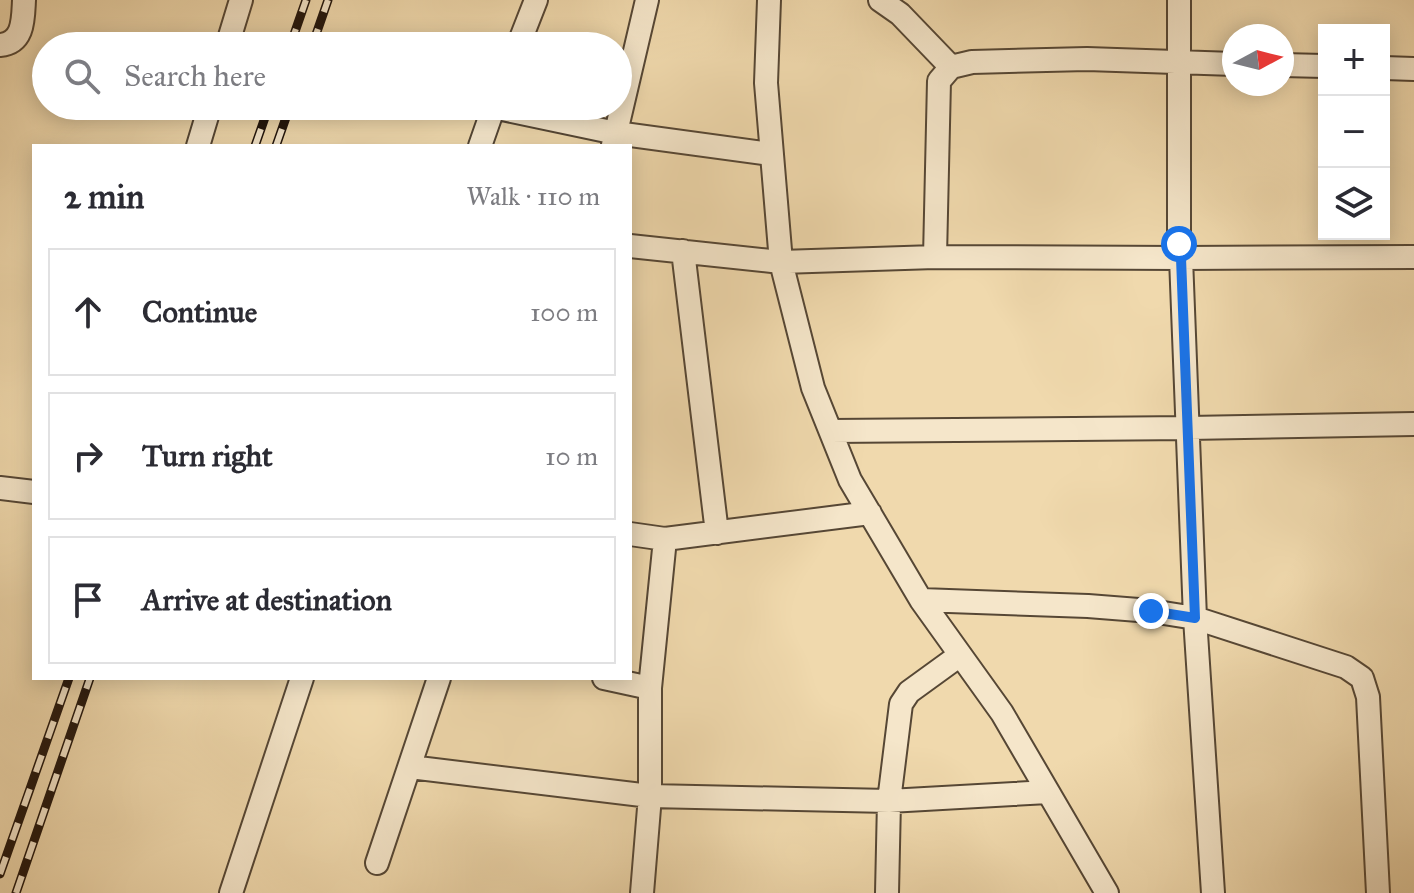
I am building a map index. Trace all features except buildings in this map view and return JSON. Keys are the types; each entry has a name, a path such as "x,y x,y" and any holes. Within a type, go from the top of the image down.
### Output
{"street":[{"path":"0,45 7,45 17,38 22,27 24,0"},
{"path":"231,32 241,0"},
{"path":"523,32 536,0"},
{"path":"632,65 647,0"},
{"path":"769,0 766,83 781,262 813,388 850,480 921,600 1002,713 1107,893"},
{"path":"880,0 900,14 951,67"},
{"path":"1179,0 1179,228 1195,618 1213,893"},
{"path":"935,257 939,81 951,67 972,62 1087,59 1222,64"},
{"path":"1294,65 1318,66"},
{"path":"1390,68 1414,69"},
{"path":"199,144 206,120"},
{"path":"481,144 489,120"},
{"path":"543,120 615,139 771,154"},
{"path":"632,246 781,262 935,257 1414,257"},
{"path":"683,251 717,533"},
{"path":"831,431 1414,424"},
{"path":"0,488 32,492"},
{"path":"632,534 665,539 870,513"},
{"path":"642,893 650,796 650,688 665,539"},
{"path":"921,600 1151,611 1195,618 1346,667 1362,678 1368,697 1378,893"},
{"path":"887,893 889,801 901,704 909,692 960,655"},
{"path":"231,893 301,680"},
{"path":"377,863 438,680"},
{"path":"613,680 650,688"},
{"path":"410,767 650,796 889,801 1048,792"}],"railway":[{"path":"295,32 306,0"},
{"path":"317,32 328,0"},
{"path":"256,144 264,120"},
{"path":"277,144 285,120"},
{"path":"0,874 68,680"},
{"path":"16,893 89,680"}],"route":[{"path":"1151,611 1195,618 1179,244"}]}
